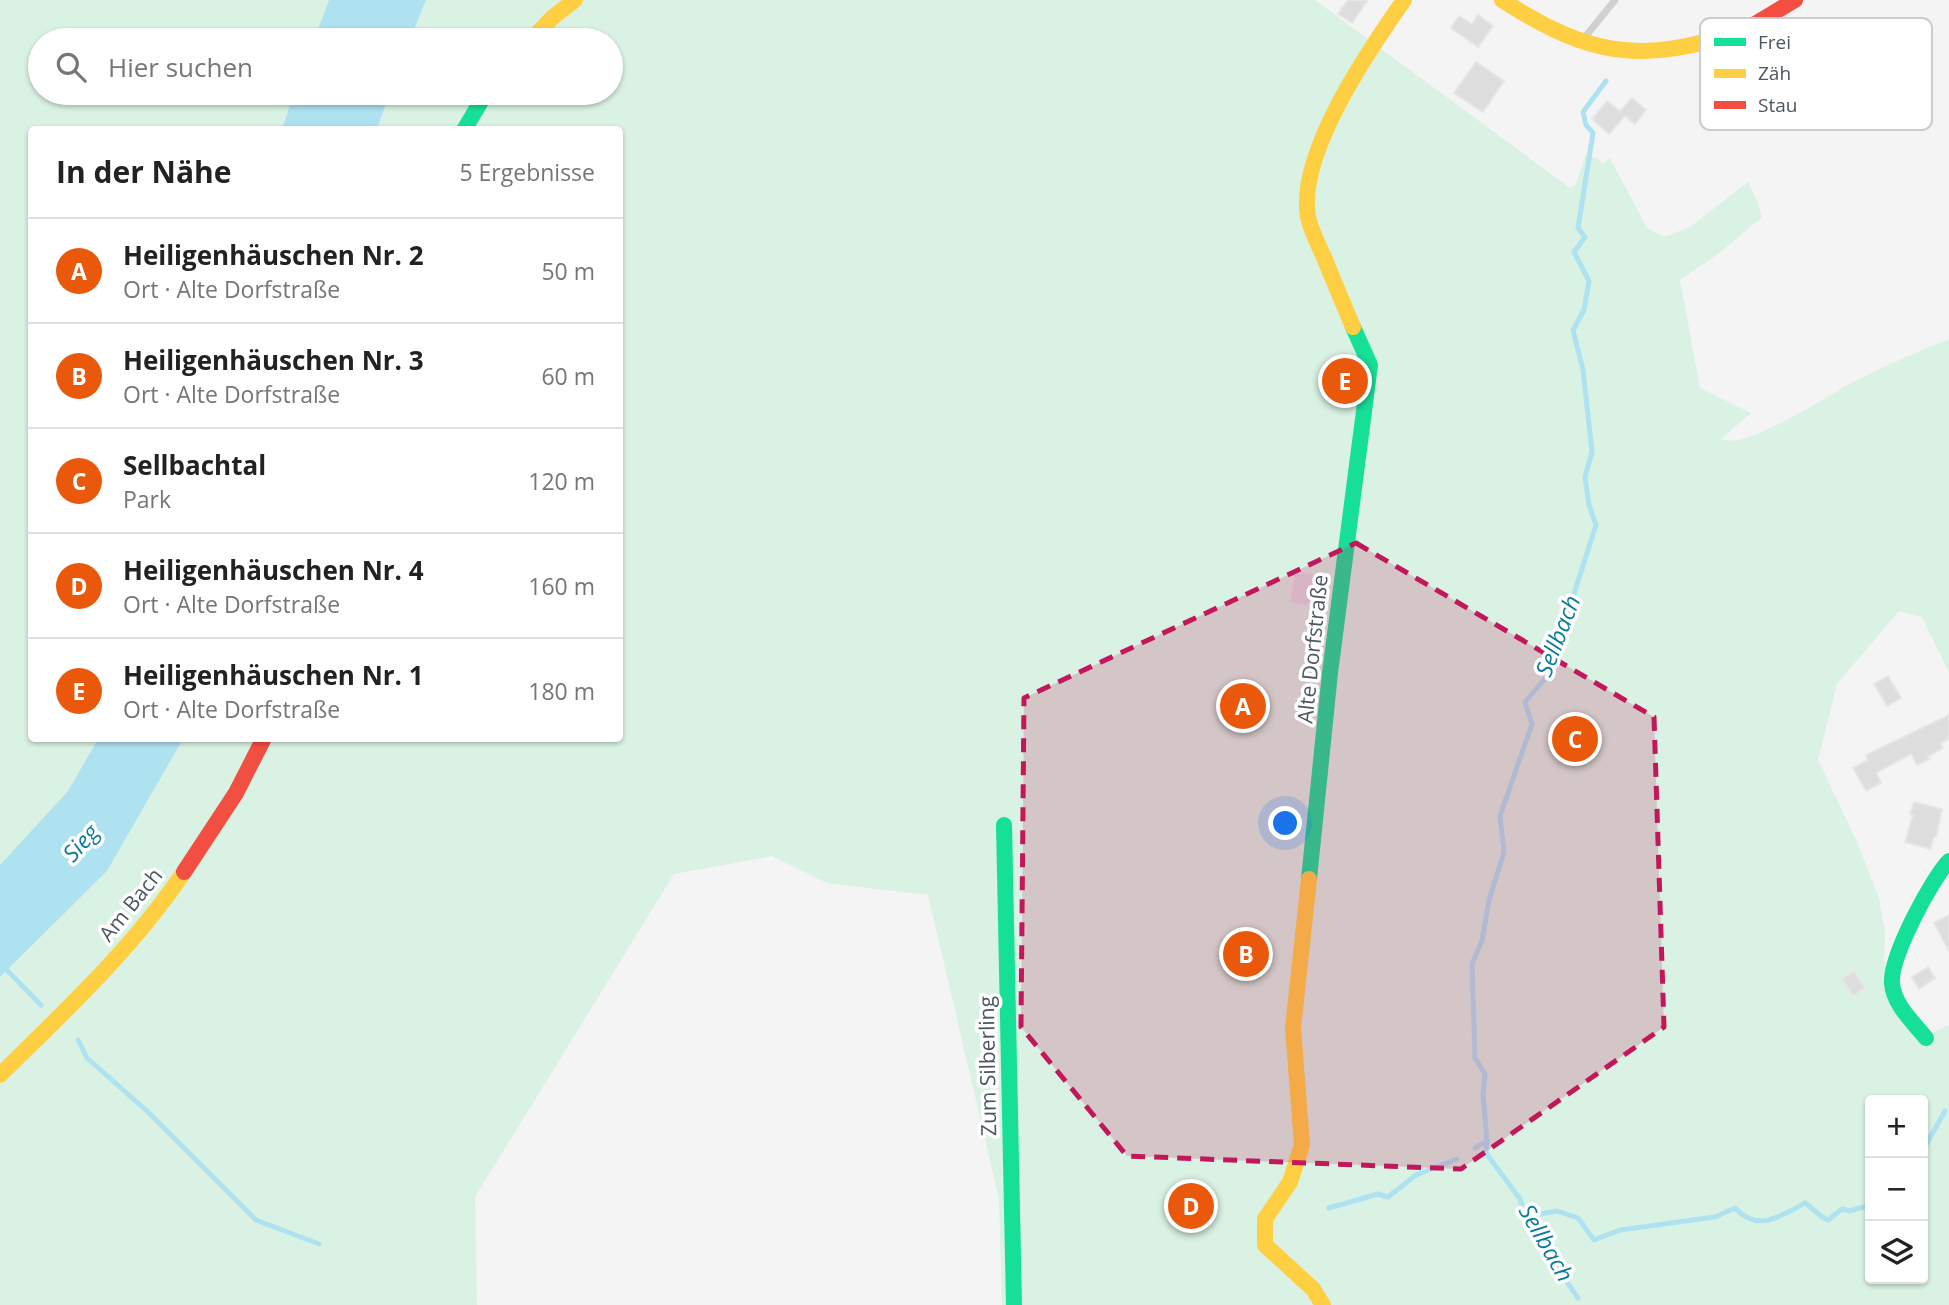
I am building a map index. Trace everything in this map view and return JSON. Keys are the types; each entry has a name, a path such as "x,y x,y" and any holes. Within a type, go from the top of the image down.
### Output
{"street":[{"path":"542,28 575,0"},
{"name":"Alte Dorfstraße","path":"1323,1305 1312,1289 1265,1245 1265,1219 1290,1182 1302,1145 1293,1028 1330,673 1370,365 1313,233 1308,216 1308,186 1328,123 1404,0"},
{"path":"1502,0 1554,30 1614,49 1654,53 1700,43"},
{"path":"1765,18 1796,0"},
{"path":"466,126 479,105"},
{"name":"Am Bach","path":"0,1075 107,969 173,890 236,793 262,742"},
{"name":"Zum Silberling","path":"1004,825 1014,1305"},
{"path":"1926,1038 1903,1007 1892,982 1898,954 1909,930 1932,882 1943,864 1949,862"}],"lane":[{"path":"1583,41 1615,0"}],"highlighted area":[{"path":"1356,543 1654,717 1664,1027 1461,1169 1127,1156 1021,1027 1024,698"}],"green space":[{"path":"0,0 329,0 318,28 28,28 28,105 290,105 283,126 28,126 28,742 96,742 68,791 0,865"},
{"path":"426,0 1315,0 1570,188 1576,184 1586,154 1598,159 1602,164 1610,158 1647,228 1664,237 1690,227 1748,182 1762,217 1718,254 1680,280 1700,388 1751,413 1721,439 1732,441 1766,430 1851,383 1949,339 1949,673 1922,617 1899,611 1837,684 1818,760 1857,842 1879,898 1885,933 1884,960 1889,977 1921,1038 1949,1025 1949,1305 1002,1305 999,1199 928,895 827,883 772,856 674,874 475,1197 477,1305 0,1305 0,977 107,871 181,742 623,742 623,126 378,126 386,105 623,105 623,28 415,28"}],"water":[{"path":"329,0 426,0 415,28 318,28"},
{"path":"290,105 386,105 378,126 283,126"},
{"name":"Sieg","path":"96,742 181,742 107,871 0,977 0,865 68,791"}],"building":[{"path":"1348,0 1368,0 1352,23 1338,14"},
{"path":"1478,15 1493,26 1478,47 1451,28 1459,16 1472,24"},
{"path":"1476,62 1504,81 1483,112 1454,93"},
{"path":"1632,98 1646,110 1635,124 1625,116 1609,134 1592,119 1607,101 1620,111"},
{"path":"1294,571 1314,574 1309,606 1290,603"},
{"path":"1888,676 1901,698 1887,706 1874,684"},
{"path":"1949,715 1949,739 1941,743 1943,748 1917,765 1911,754 1876,773 1881,783 1866,791 1853,768 1868,760 1866,755"},
{"path":"1914,802 1942,809 1936,837 1930,849 1905,842"},
{"path":"1949,915 1949,951 1934,923"},
{"path":"1928,967 1935,978 1919,989 1912,977"},
{"path":"1854,971 1865,988 1853,996 1842,979"}],"waterway":[{"name":"Sellbach","path":"1578,1298 1549,1256 1550,1245 1525,1216 1520,1199 1486,1153 1483,1095 1485,1074 1475,1058 1472,964 1482,941 1489,900 1504,852 1500,816 1532,724 1525,702 1548,675 1596,525 1589,505 1585,477 1592,452 1583,370 1573,330 1584,310 1589,281 1574,252 1585,237 1578,228 1593,133 1586,125 1583,112 1606,81"},
{"path":"0,963 41,1005"},
{"path":"78,1040 87,1058 147,1111 256,1220 319,1244"},
{"path":"1928,1141 1945,1111"},
{"path":"1475,1148 1487,1141"},
{"path":"1329,1208 1378,1194 1388,1197 1416,1175 1457,1159"},
{"path":"1523,1209 1540,1214 1557,1211 1578,1218 1594,1240 1620,1230 1715,1217 1735,1208 1752,1220 1761,1221 1778,1217 1805,1203 1828,1220 1842,1209 1850,1211 1865,1206"}],"traffic: fast":[{"path":"466,126 479,105"},
{"path":"1309,879 1330,673 1370,365 1353,327"},
{"path":"1004,825 1014,1305"},
{"path":"1926,1038 1896,998 1892,983 1893,971 1913,919 1932,884 1949,861"}],"traffic: slow":[{"path":"542,28 575,0"},
{"path":"1353,327 1311,227 1308,217 1308,192 1313,164 1324,134 1355,74 1404,0"},
{"path":"1502,0 1553,29 1602,47 1653,51 1700,43"},
{"path":"0,1075 121,953 184,872"},
{"path":"1309,879 1293,1028 1302,1145 1290,1182 1265,1219 1265,1245 1313,1289 1323,1305"}],"traffic: jam":[{"path":"1765,18 1795,0"},
{"path":"184,872 236,793 262,742"}],"place":[{"name":"Heiligenhäuschen Nr. 1","path":"1345,381"},
{"name":"Heiligenhäuschen Nr. 2","path":"1243,706"},
{"name":"Sellbachtal","path":"1575,739"},
{"name":"Heiligenhäuschen Nr. 3","path":"1246,954"},
{"name":"Heiligenhäuschen Nr. 4","path":"1191,1206"}]}
